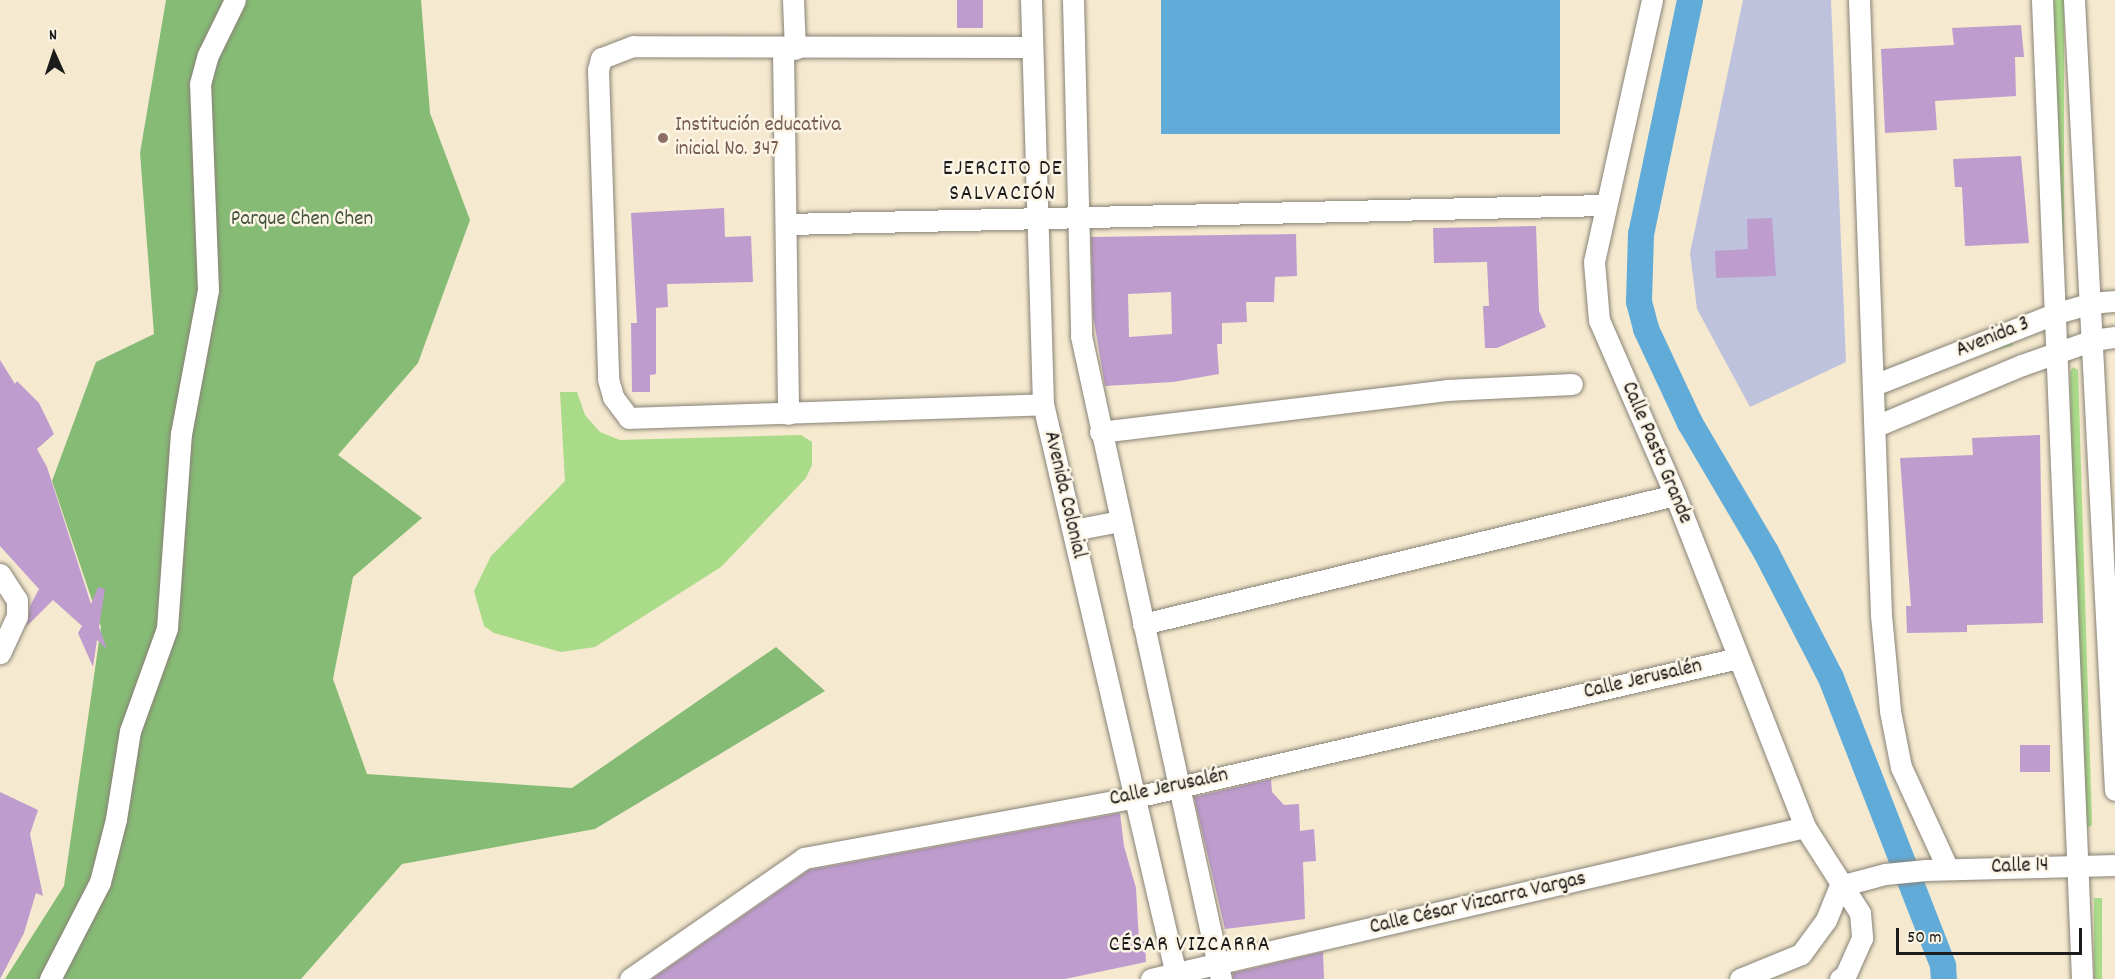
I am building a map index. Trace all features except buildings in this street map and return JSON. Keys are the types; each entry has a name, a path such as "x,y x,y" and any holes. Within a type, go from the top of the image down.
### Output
{"street":[{"path":"50,979 100,882 116,819 130,731 167,628 181,434 208,290 200,84 208,55 235,0"},
{"path":"788,414 789,49 793,0"},
{"name":"Avenida Colonial","path":"1030,0 1034,218 1043,404 1176,977"},
{"path":"1072,0 1076,217 1081,336 1219,972"},
{"name":"Calle Pasto Grande","path":"1652,0 1604,205 1594,262 1599,320 1675,495 1805,827 1840,886 1860,913 1862,938 1845,976 1840,979"},
{"path":"1859,0 1881,615 1890,711 1901,767 1948,869"},
{"path":"2042,0 2059,352 2075,866 2082,979"},
{"path":"2074,0 2093,340 2107,511 2115,790"},
{"path":"1031,47 789,49 633,46 601,58 598,70 608,379 613,398 629,418 1043,404"},
{"path":"787,224 1604,205"},
{"name":"Avenida 3","path":"1874,385 2057,313 2091,303 2115,301"},
{"name":"Avenida 3","path":"1876,426 2059,352 2093,340 2115,337"},
{"path":"1100,432 1446,390 1572,384"},
{"path":"1143,624 1675,495"},
{"path":"1072,530 1120,520"},
{"path":"0,574 17,600 17,616 0,652"},
{"name":"Calle Jerusalén","path":"630,979 804,858 1136,797 1738,658"},
{"name":"Calle César Vizcarra Vargas","path":"1151,979 1219,972 1805,827"},
{"name":"Calle 14","path":"1840,886 1885,874 1926,870 2115,865"},
{"path":"1740,979 1801,954 1826,920 1840,886"}],"shaded area":[{"path":"1743,0 1831,0 1846,362 1750,407 1697,309 1690,253"}],"green space":[{"name":"Parque Chen Chen","path":"166,0 421,0 430,113 470,220 418,363 338,455 422,518 353,577 333,679 367,774 572,788 776,647 825,691 595,829 402,864 301,979 5,979 64,886 101,627 52,481 96,362 154,334 140,153"},
{"path":"2054,0 2064,0 2064,268 2054,268"},
{"path":"2011,337 2013,346 1902,371 1900,363"},
{"path":"2073,367 2078,370 2092,825 2089,827 2085,826 2074,651 2070,372"},
{"path":"560,392 577,392 585,415 600,432 620,440 801,435 812,442 812,465 806,478 721,567 595,647 561,652 494,633 484,626 474,591 491,556 565,481"},
{"path":"2094,898 2102,898 2102,979 2094,979"}],"water":[{"path":"1161,0 1560,0 1560,134 1161,134"}],"waterway":[{"path":"1690,0 1641,234 1639,302 1646,329 1690,423 1766,552 1831,678 1943,966 1944,979"}],"place":[{"name":"Institución educativa inicial No. 347","path":"663,138"}],"district":[{"name":"EJERCITO DE SALVACIÓN","path":"1003,182"},
{"name":"CÉSAR VIZCARRA","path":"1190,946"}]}
